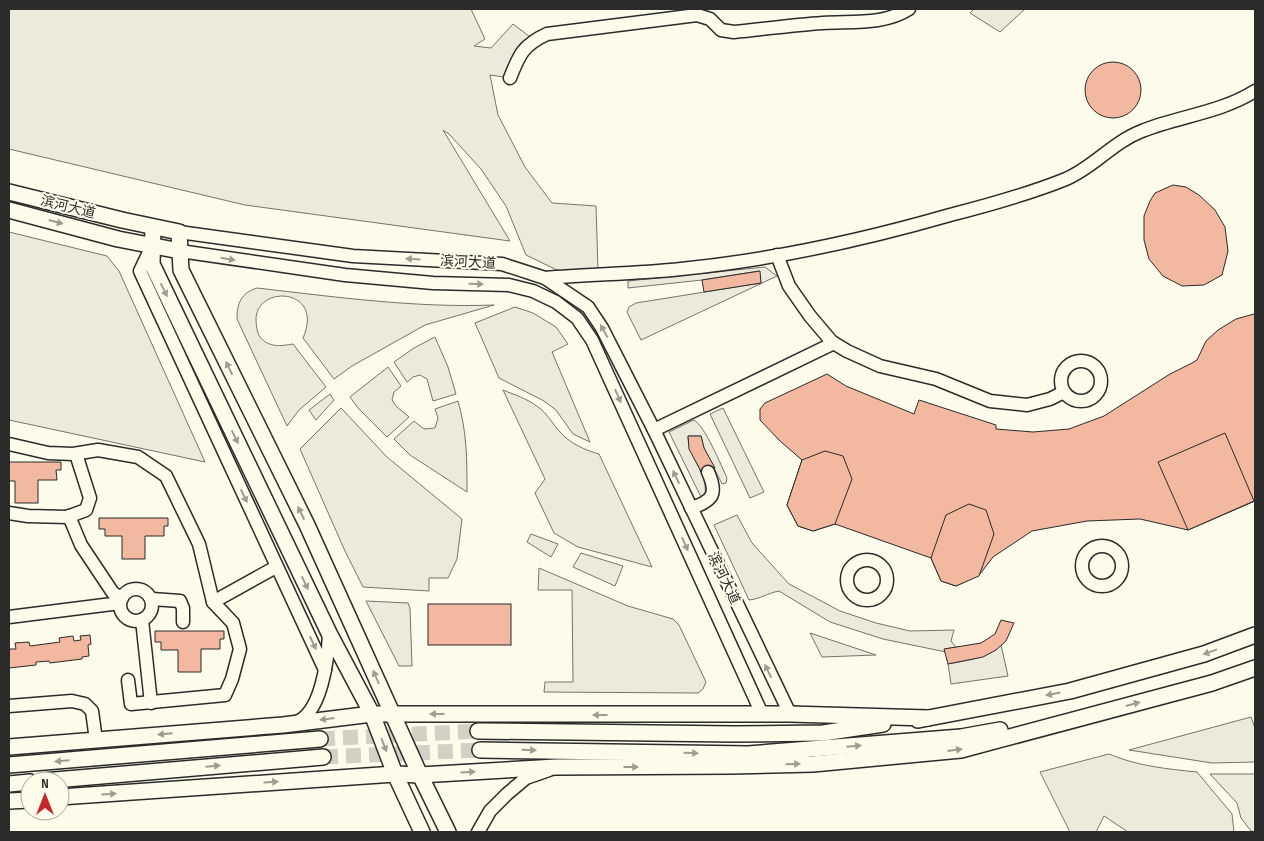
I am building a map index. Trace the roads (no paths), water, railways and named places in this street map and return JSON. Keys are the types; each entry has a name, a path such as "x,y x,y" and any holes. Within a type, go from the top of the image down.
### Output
{"main road":[{"name":"滨河大道","path":"9,192 179,232"},
{"name":"滨河大道","path":"9,210 118,239 180,251"},
{"path":"153,227 152,264 329,633 372,714 422,832"},
{"path":"179,232 181,270 308,525 392,714 448,832"},
{"path":"478,731 734,734 823,732 928,718 1070,691 1204,654 1255,635"},
{"path":"70,796 396,774 420,775 556,767 813,764 960,750 1212,683 1255,668"},
{"path":"9,747 283,725 372,714 790,714 928,718"},
{"path":"480,750 748,754 962,737 1086,716"},
{"path":"9,765 320,739"},
{"path":"70,779 323,756"}],"street":[{"path":"510,78 518,56 534,40 547,34 697,15 710,19 721,30 734,32 824,23 862,22 899,15 910,9"},
{"path":"545,278 682,269 777,255 908,227 972,210 1067,178 1092,164 1134,134 1217,108 1255,91"},
{"name":"滨河大道","path":"179,232 353,256 502,264 545,278 588,306 602,328 654,430 790,714"},
{"path":"152,246 140,271 325,670"},
{"name":"滨河大道","path":"180,251 345,276 432,283 509,285 533,291 556,302 577,318 592,340 762,714"},
{"path":"777,255 789,286 810,316 834,343 880,366 936,379 990,401 1027,405 1050,399 1064,392"},
{"path":"654,430 834,343"},
{"path":"9,444 48,453 76,454 98,450 138,457 166,476 199,544 213,602 233,623 240,649 225,696 131,704 128,680"},
{"path":"9,513 28,516 69,516 86,510 90,498 76,454"},
{"path":"691,508 705,504 712,496 714,486 708,472"},
{"path":"69,516 81,545 113,594 121,600"},
{"path":"213,602 276,566"},
{"path":"134,588 145,591 152,599 153,604 150,614 142,620 131,620 123,614 121,600 125,593 134,588"},
{"path":"152,599 180,601 183,608 184,622"},
{"path":"9,616 121,600"},
{"path":"142,620 151,703"},
{"path":"283,725 300,722 309,713 319,693 325,670 329,633"},
{"path":"9,706 72,701 85,704 92,711 96,740"},
{"path":"478,832 490,811 526,778 556,767"}],"tunnel":[{"path":"320,739 478,731"},
{"path":"323,757 480,750"}]}
